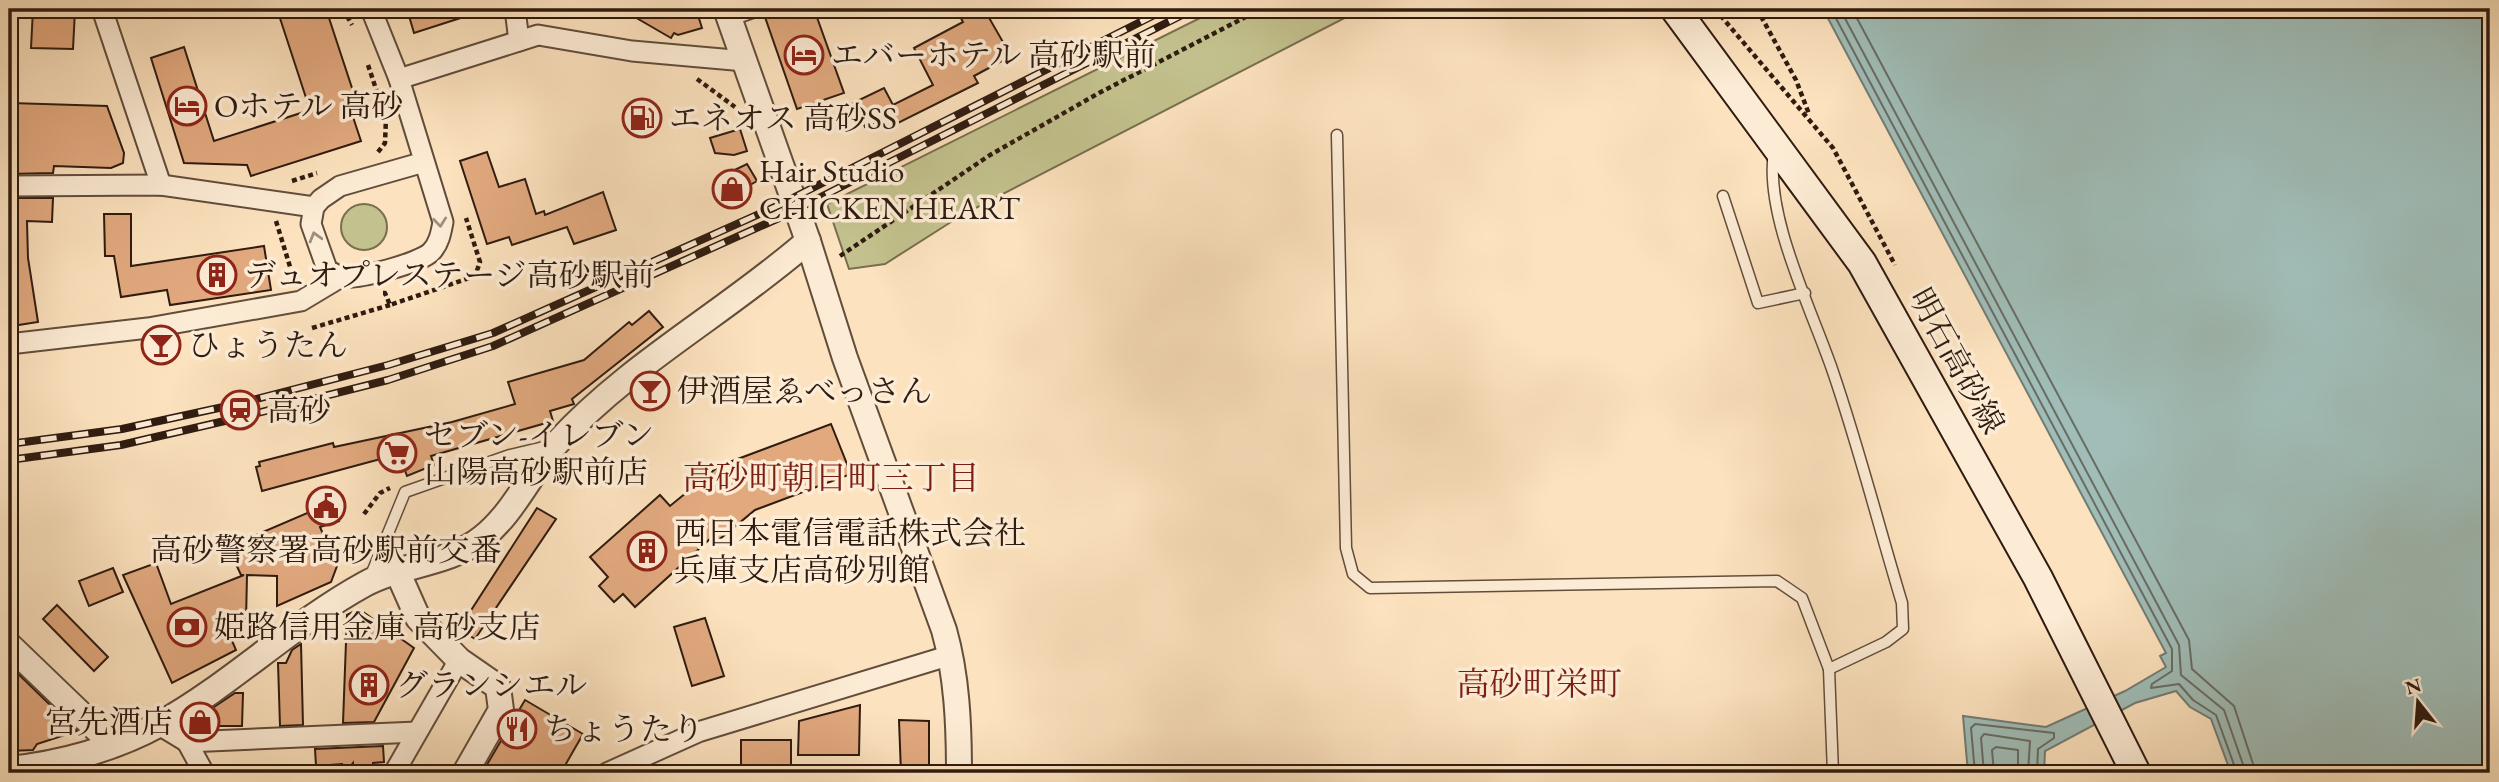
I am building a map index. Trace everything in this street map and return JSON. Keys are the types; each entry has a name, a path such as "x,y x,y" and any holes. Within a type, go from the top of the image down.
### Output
{"main road":[{"name":"明石高砂線","path":"1675,9 1862,262 2038,578 2136,773"}],"street":[{"path":"102,9 161,186"},
{"path":"9,344 148,328 301,301 341,277 358,277 424,257 432,252 441,235 443,222 399,79 371,9"},
{"path":"515,9 519,41"},
{"path":"735,11 745,61 808,241 845,358 942,623 951,655 959,773"},
{"path":"399,79 538,35 632,51 745,61"},
{"path":"341,277 322,263 311,224 314,206 330,191 340,187 424,162"},
{"path":"9,186 161,186 314,206"},
{"path":"9,769 48,763 112,744 159,724 197,702 328,605 368,582 459,552 481,538 500,521 557,443 624,382 808,241"},
{"path":"398,573 418,618 459,660 498,687 501,710 465,773"},
{"path":"9,645 112,744"},
{"path":"607,773 698,732 951,655"},
{"path":"394,773 459,660"},
{"path":"159,724 187,742 204,773"},
{"path":"187,742 417,732"}],"lane":[{"path":"1337,135 1346,548 1353,574 1370,588 1777,581 1802,598 1829,669 1833,773"},
{"path":"1775,141 1770,173 1776,207 1834,374 1902,604 1903,629 1886,642 1829,669"},
{"path":"1723,196 1758,303 1805,293"},
{"path":"368,582 405,492 510,455 557,443"}],"path":[{"path":"343,9 356,33"},
{"path":"840,256 990,155 1099,93 1261,9"},
{"path":"1715,9 1833,148 1900,274"},
{"path":"1757,9 1796,80 1810,119"},
{"path":"365,58 387,121 385,143 377,154"},
{"path":"694,78 728,100 741,114"},
{"path":"290,182 327,170"},
{"path":"273,214 301,301"},
{"path":"312,328 390,305"},
{"path":"364,514 380,493 403,483"}],"shaded area":[{"path":"1218,9 1362,9 962,215 885,264 849,269 827,204"},
{"path":"364,204 373,205 380,211 386,218 386,236 380,243 373,249 364,250 355,249 348,243 342,236 341,227 342,218 348,211 355,205"}],"water":[{"path":"1823,9 2490,9 2490,773 2231,773 2211,719 2190,707 2176,691 2135,703 2045,751 2044,773 1968,773 1963,716 2046,727 2125,691 2166,667 2160,656 2166,653"}],"building":[{"path":"33,9 75,10 73,49 31,48"},
{"path":"277,9 326,9 353,91 345,93 361,141 251,176 247,165 184,163 151,58 184,47 214,141 310,110"},
{"path":"407,9 475,9 476,13 414,33"},
{"path":"621,9 696,9 702,28 678,35 674,33 671,38"},
{"name":"エバーホテル 高砂駅前","path":"788,9 814,9 844,93 797,109 765,17"},
{"path":"956,9 984,9 1011,56 974,76 978,83 898,123 893,113 865,127 853,103 884,88 893,105 933,85 914,48 963,22"},
{"path":"11,103 107,106 124,153 123,163 111,168 54,166 53,173 9,174"},
{"path":"740,129 747,151 734,155 715,153 710,138"},
{"path":"487,152 499,187 525,179 536,214 544,211 545,215 603,192 616,230 574,244 567,227 512,245 509,237 487,244 460,161"},
{"path":"747,164 757,181 731,196 720,177"},
{"path":"9,198 53,198 52,222 27,221 28,258 38,322 12,326 9,306"},
{"name":"デュオプレステージ高砂駅前","path":"104,214 131,214 131,266 264,246 271,290 170,305 167,290 121,297 114,256 105,256"},
{"path":"649,311 663,327 572,399 574,404 550,411 553,421 431,456 434,465 407,476 399,454 262,491 256,467 260,466 259,462 333,443 334,447 452,422 515,404 508,382 584,360 629,322 632,325"},
{"path":"652,377 666,391 652,405 639,391"},
{"path":"831,424 851,474 755,510 715,543 711,538 635,607 623,594 614,602 599,586 608,577 590,557 660,495 670,506 719,466"},
{"path":"333,502 339,521 320,527 337,566 331,582 277,606 277,576 247,575 246,621 227,629 236,650 172,683 123,575 156,563 171,604 244,575 241,575 228,547"},
{"path":"537,508 556,519 475,639 459,629"},
{"path":"113,568 123,592 89,606 79,581"},
{"path":"57,605 108,657 94,671 43,619"},
{"name":"グランシエル","path":"359,609 414,648 374,722 343,723 347,615"},
{"path":"705,618 724,676 692,686 674,627"},
{"path":"301,644 303,725 280,726 278,663 286,663 292,650"},
{"path":"9,665 77,731 37,744 33,750 9,751"},
{"path":"235,693 243,693 242,726 211,726 211,709"},
{"path":"525,700 583,734 563,769 550,773 482,773"},
{"path":"860,705 859,755 798,755 799,721"},
{"path":"899,720 929,721 929,773 901,773"},
{"path":"741,740 791,740 791,773 741,773"},
{"path":"383,746 384,762 373,763 373,773 353,773 353,763 345,773 342,773 342,764 316,766 315,749"}],"railway":[{"path":"9,444 122,429 237,404 388,365 493,333 775,207 1166,9"},
{"path":"9,460 121,445 242,417 388,380 493,346 779,218 1194,9"}],"place":[{"name":"エバーホテル 高砂駅前","path":"804,55"},
{"name":"Oホテル 高砂","path":"187,106"},
{"name":"エネオス 高砂SS","path":"642,118"},
{"name":"Hair Studio CHICKEN HEART","path":"732,189"},
{"name":"デュオプレステージ高砂駅前","path":"217,275"},
{"name":"ひょうたん","path":"161,345"},
{"name":"伊酒屋ゑべっさん","path":"650,391"},
{"name":"高砂","path":"240,410"},
{"name":"セブン-イレブン 山陽高砂駅前店","path":"397,453"},
{"name":"高砂警察署高砂駅前交番","path":"326,506"},
{"name":"西日本電信電話株式会社 兵庫支店高砂別館","path":"647,551"},
{"name":"姫路信用金庫 高砂支店","path":"187,627"},
{"name":"グランシエル","path":"369,685"},
{"name":"宮先酒店","path":"200,722"},
{"name":"ちょうたり","path":"517,729"}],"district":[{"name":"高砂町朝日町三丁目","path":"831,477"},
{"name":"高砂町栄町","path":"1539,683"}]}
